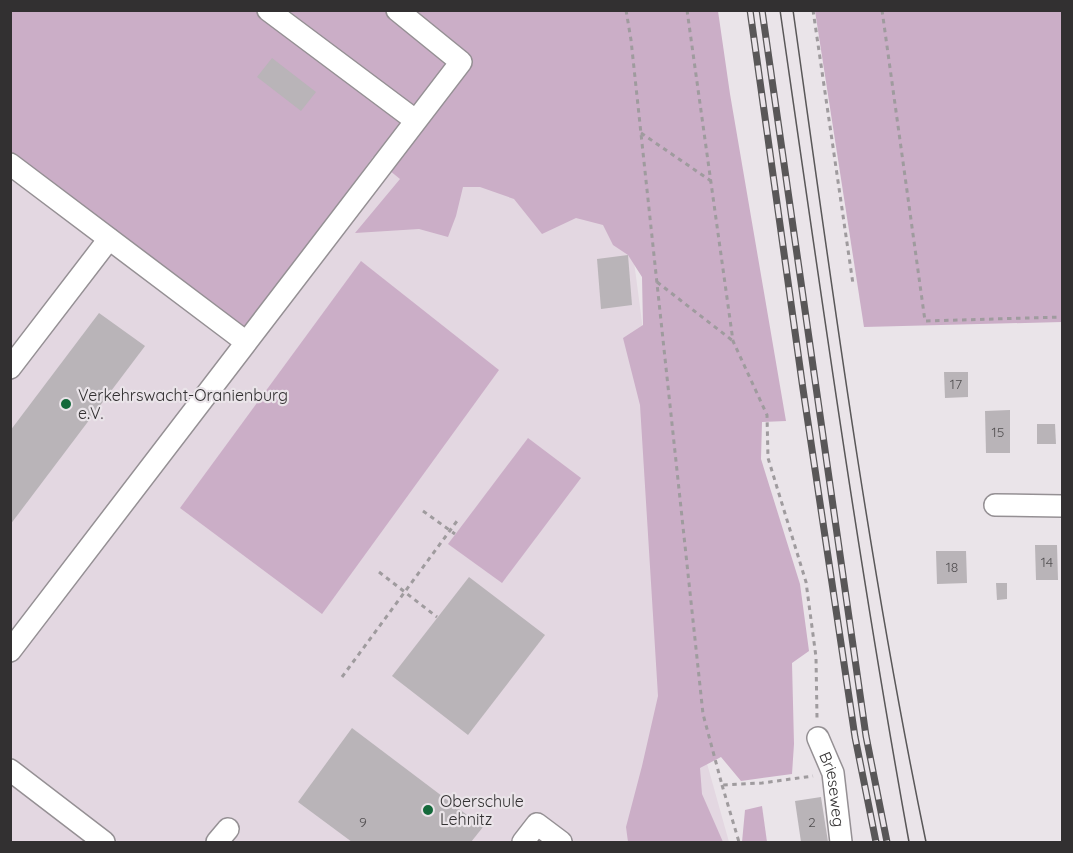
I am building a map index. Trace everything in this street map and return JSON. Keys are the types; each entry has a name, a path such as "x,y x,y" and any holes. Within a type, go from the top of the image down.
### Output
{"street":[{"path":"268,10 415,120"},
{"path":"10,651 461,62 397,10"},
{"path":"10,164 246,342"},
{"path":"10,368 109,239"},
{"path":"994,505 1062,506"},
{"name":"Brieseweg","path":"818,738 833,773 841,843"},
{"path":"10,770 104,843"},
{"path":"523,843 537,824 561,843"}],"path":[{"path":"626,10 703,714 739,843"},
{"path":"687,10 733,341 767,415 768,458 806,582 816,657 818,738"},
{"path":"813,10 853,284"},
{"path":"882,10 925,321 1062,317"},
{"path":"641,133 711,181"},
{"path":"657,282 733,341"},
{"path":"423,511 455,534"},
{"path":"342,677 457,521"},
{"path":"379,572 437,617"},
{"path":"722,785 762,783 833,773"}],"shaded area":[{"path":"10,11 601,11 694,717 729,842 11,842"},
{"path":"10,11 718,11 786,421 762,422 761,459 800,584 809,651 792,663 794,744 792,774 741,781 721,757 700,768 702,794 723,842 628,842 626,827 658,696 640,405 623,338 643,325 642,277 628,255 613,245 603,225 576,218 542,234 514,199 480,187 463,187 448,237 419,229 355,233 400,179 373,157 243,336 11,156"},
{"path":"815,11 1062,11 1062,322 864,327"},
{"path":"361,261 499,370 322,614 180,508"},
{"path":"528,438 581,478 502,583 448,544"},
{"path":"762,806 767,842 742,842 745,810"}],"building":[{"path":"272,58 316,92 301,111 257,77"},
{"path":"628,255 632,305 601,309 597,259"},
{"name":"Verkehrswacht-Oranienburg e.V.","path":"99,313 145,346 10,525 10,431"},
{"path":"944,372 968,372 968,397 945,398"},
{"path":"1010,410 1010,453 986,453 985,411"},
{"path":"1037,424 1055,424 1056,444 1037,444"},
{"path":"1035,545 1057,545 1058,580 1036,580"},
{"path":"936,551 966,551 967,583 937,584"},
{"path":"469,577 545,635 468,735 392,676"},
{"path":"996,583 1007,583 1007,599 997,600"},
{"path":"352,728 483,827 471,842 352,842 298,802"},
{"path":"821,797 828,842 801,842 795,801"}],"tram line":[{"path":"780,10 857,531 909,842"},
{"path":"793,10 869,531 926,842"}],"railway":[{"path":"750,10 855,737 876,842"},
{"path":"762,10 866,736 887,842"}],"place":[{"name":"Verkehrswacht-Oranienburg e.V.","path":"66,404"},
{"name":"Oberschule Lehnitz","path":"428,810"}]}
